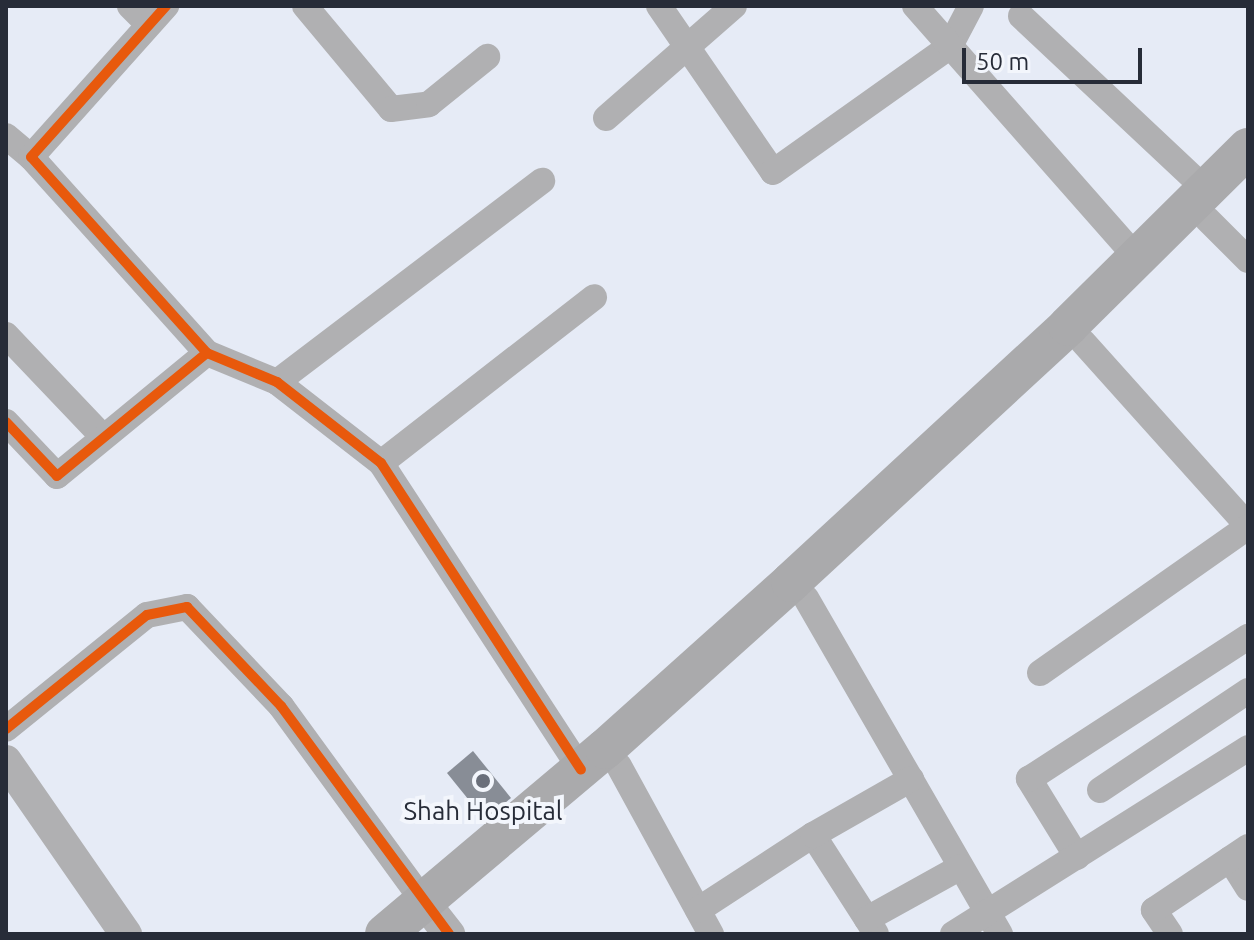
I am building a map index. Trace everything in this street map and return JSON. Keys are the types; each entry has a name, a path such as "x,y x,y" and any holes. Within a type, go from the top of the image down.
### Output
{"main road":[{"path":"600,768 806,598 1083,342 1206,204 1248,148"},
{"path":"385,934 432,922 600,768 1137,258 1206,204 1248,179"}],"street":[{"path":"305,6 391,109 429,104 487,57"},
{"path":"659,6 773,172 950,46 971,6"},
{"path":"606,118 734,6"},
{"path":"915,6 1137,258"},
{"path":"31,157 148,12"},
{"path":"1021,16 1206,204 1248,260"},
{"path":"6,136 31,157 207,353 277,382 381,463 600,768 698,910 711,934"},
{"path":"277,382 542,181"},
{"path":"381,463 594,297"},
{"path":"6,335 103,437"},
{"path":"1040,673 1248,526 1083,342"},
{"path":"6,422 57,476 207,353"},
{"path":"806,598 994,924"},
{"path":"6,729 147,615 187,607 281,706 432,922"},
{"path":"1077,857 1029,779 1248,637"},
{"path":"1100,790 1248,691"},
{"path":"953,934 994,924 1077,857 1248,748"},
{"path":"6,761 126,934"},
{"path":"698,910 813,835 911,779"},
{"path":"813,835 871,926 961,867"},
{"path":"1170,934 1154,910 1239,853 1248,888"}],"building":[{"path":"473,751 511,798 485,820 447,773"}],"cycle path":[{"path":"6,422 57,476 207,353 31,157 166,6"},
{"path":"207,353 277,382 381,463 581,770"},
{"path":"6,729 147,615 187,607 281,706 449,934"}],"place":[{"name":"Shah Hospital","path":"483,781"}]}
